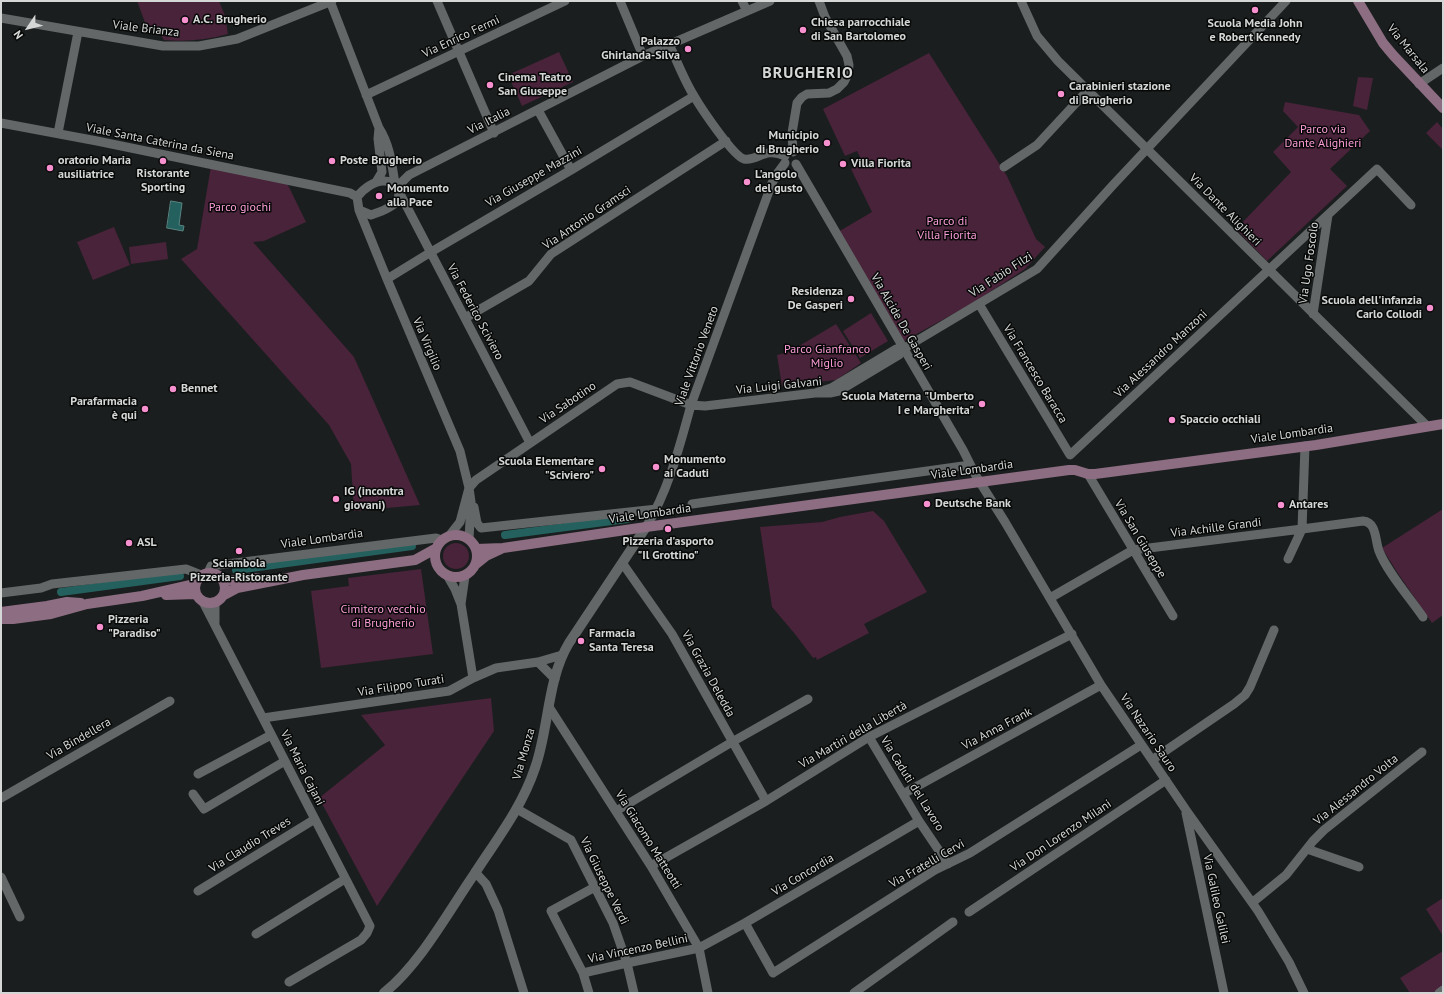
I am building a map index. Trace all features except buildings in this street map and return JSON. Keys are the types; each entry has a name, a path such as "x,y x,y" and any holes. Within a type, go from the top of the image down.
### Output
{"main road":[{"name":"Via Marsala","path":"1358,1 1383,43 1419,84 1443,108"},
{"name":"Viale Lombardia","path":"476,549 503,548 646,527 1069,470 1075,470 1088,474 1304,446 1443,424"},
{"path":"224,581 303,575 415,560 435,549 446,538 462,536 469,539 476,549 477,554 476,564 473,569 465,576 456,577 447,575 431,564 415,560"},
{"name":"Viale Lombardia","path":"476,564 486,556 503,548"},
{"path":"435,549 434,555 438,568"},
{"path":"205,574 217,574 224,581 226,588 224,594 220,600 215,603 211,604 203,602 195,589 197,579 205,574"},
{"path":"224,594 237,588 303,575"},
{"path":"1,620 51,614 87,604 195,589"},
{"path":"1,612 67,602 87,604"}],"street":[{"name":"Viale Brianza","path":"1,18 163,46 199,46 236,39 331,1"},
{"name":"Via Federico Sciviero","path":"331,1 379,128 385,137 397,187 530,443"},
{"path":"437,1 494,133"},
{"name":"Via Enrico Fermi","path":"366,95 565,1"},
{"path":"620,1 643,56"},
{"path":"742,1 747,11"},
{"name":"Via Italia","path":"397,187 408,175 494,133 643,56 770,1"},
{"path":"796,164 789,166 788,157 797,104 802,97 807,94 829,92 838,89 848,74 849,65 847,56 823,14 820,1"},
{"name":"Via Dante Alighieri","path":"1021,1 1033,29 1041,42 1058,62 1427,426"},
{"name":"Via Fabio Filzi","path":"903,349 1032,272 1041,265 1286,1"},
{"path":"58,134 78,32"},
{"path":"669,44 694,96 726,141 740,156 745,159 770,152 788,157"},
{"path":"1419,84 1443,68"},
{"path":"1004,167 1037,145 1087,91"},
{"name":"Via Giuseppe Mazzini","path":"386,279 572,170 694,96"},
{"path":"538,110 572,170"},
{"name":"Viale Santa Caterina da Siena","path":"1,123 315,185 350,193 357,197"},
{"path":"376,182 385,181 397,187 396,201 393,205 371,215 359,210 357,197 360,193 376,182 382,172 378,139 379,128"},
{"name":"Via Antonio Gramsci","path":"465,318 529,281 551,254 726,141"},
{"name":"Via Alcide De Gasperi","path":"788,157 798,156 796,164 819,206 980,482"},
{"name":"Viale Vittorio Veneto","path":"646,527 657,509 692,405 768,192 775,177 788,157"},
{"name":"Via Ugo Foscolo","path":"1268,270 1377,169 1411,205"},
{"name":"Via Virgilio","path":"359,210 386,279 460,451 471,502 469,539"},
{"name":"Via Ugo Foscolo","path":"1313,314 1328,215"},
{"name":"Via Alessandro Manzoni","path":"1070,455 1268,270"},
{"name":"Via Francesco Baracca","path":"979,304 1070,455"},
{"name":"Via Luigi Galvani","path":"692,405 712,406 815,393 830,393 842,390 899,355 903,349"},
{"name":"Via Sabotino","path":"469,488 476,480 617,384 630,382 692,405"},
{"path":"1288,559 1302,528 1304,446"},
{"name":"Viale Lombardia","path":"692,504 970,465"},
{"name":"Via San Giuseppe","path":"1088,474 1173,616"},
{"name":"Via Nazario Sauro","path":"980,482 1072,634 1101,685 1186,810 1253,902 1284,952 1304,993"},
{"name":"Via Virgilio","path":"446,538 460,522 469,488"},
{"name":"Viale Lombardia","path":"469,488 477,523 481,528 657,509"},
{"name":"Via Achille Grandi","path":"1133,550 1302,528 1363,521 1368,522 1372,526 1382,557 1423,617"},
{"name":"Via Monza","path":"384,993 398,982 417,959 517,809 529,785 535,768 555,679 562,655 646,527"},
{"name":"Viale Lombardia","path":"205,574 211,566 446,538"},
{"path":"1050,598 1133,550"},
{"name":"Via Grazia Deledda","path":"623,564 672,634 766,801"},
{"path":"1,593 41,588 52,584 186,569 205,574"},
{"path":"447,575 461,604 473,678"},
{"path":"461,604 465,576"},
{"name":"Via Maria Cajani","path":"203,602 370,926 362,940 290,982"},
{"name":"Via Maria Cajani","path":"215,603 216,626"},
{"path":"1152,760 1245,695 1251,685 1274,630"},
{"name":"Via Martiri della Libertà","path":"651,866 766,801 869,737 1072,634"},
{"name":"Via Filippo Turati","path":"263,718 449,692 473,678 496,668 538,662 562,655"},
{"path":"538,662 555,679"},
{"name":"Via Anna Frank","path":"903,794 1101,685"},
{"path":"616,810 808,699"},
{"name":"Via Bindellera","path":"1,798 170,701"},
{"name":"Via Giacomo Matteotti","path":"549,707 651,866 698,948 708,993"},
{"path":"198,774 271,735"},
{"name":"Via Caduti del Lavoro","path":"869,737 919,821 948,864"},
{"name":"Via Fratelli Cervi","path":"745,923 773,974 935,870 970,853 1141,745"},
{"name":"Via Alessandro Volta","path":"1253,902 1284,878 1324,830 1422,752"},
{"path":"193,794 204,809 285,761"},
{"name":"Via Don Lorenzo Milani","path":"969,912 1166,780"},
{"name":"Via Giuseppe Verdi","path":"517,809 571,840 613,923 634,993"},
{"name":"Via Galileo Galilei","path":"1186,810 1224,993"},
{"name":"Via Claudio Treves","path":"198,891 315,819"},
{"name":"Via Concordia","path":"698,948 745,923 919,821"},
{"path":"1307,849 1360,867"},
{"path":"475,872 486,884 498,910 524,993"},
{"path":"1,878 20,917"},
{"path":"256,934 345,879"},
{"path":"589,993 584,973 551,911 595,887"},
{"path":"854,993 953,922"},
{"name":"Via Vincenzo Bellini","path":"584,973 698,948"},
{"path":"1439,993 1443,990"}],"green space":[{"name":"A.C. Brugherio","path":"137,1 219,1 225,16 228,34 196,40 164,40 157,28 146,25"},
{"path":"559,52 573,82 522,106 508,75"},
{"name":"Parco di Villa Fiorita","path":"929,53 1007,176 1036,239 1045,247 1025,269 973,303 902,342 838,232 872,212 851,169 863,163 857,151 845,156 823,109"},
{"path":"1358,77 1373,78 1367,110 1353,106"},
{"name":"Parco via Dante Alighieri","path":"1285,102 1359,115 1370,131 1330,169 1347,186 1267,261 1236,229 1291,172 1273,152 1298,127 1283,111"},
{"path":"1437,122 1443,129 1443,150 1426,133"},
{"name":"Parco giochi","path":"211,166 286,181 306,222 264,241 253,242 354,357 420,505 354,511 351,464 329,425 181,259 197,249"},
{"path":"114,227 130,265 93,280 77,242"},
{"path":"166,242 168,259 131,264 129,247"},
{"path":"871,313 888,341 860,358 843,331"},
{"name":"Parco Gianfranco Miglio","path":"836,324 861,363 836,380 782,386 777,355 789,352"},
{"path":"1443,509 1443,615 1432,623 1382,548"},
{"path":"873,511 884,521 927,592 864,624 869,633 817,660 816,657 813,658 772,607 760,527 822,522"},
{"path":"456,543 465,547 469,556 465,565 456,569 447,565 443,556 447,547"},
{"name":"Cimitero vecchio di Brugherio","path":"421,569 433,654 321,668 311,591 349,586 348,578"},
{"path":"491,698 494,731 377,906 319,798 385,745 361,715"},
{"path":"1443,898 1443,936 1426,909"},
{"path":"1443,951 1443,987 1433,993 1410,993 1400,978"}],"water":[{"path":"171,201 182,203 179,225 184,226 183,231 167,228"}],"waterway":[{"path":"505,535 627,519"},
{"path":"236,570 412,546"},
{"path":"61,592 180,576"}],"place":[{"name":"Scuola Media John e Robert Kennedy","path":"1255,10"},
{"name":"A.C. Brugherio","path":"185,20"},
{"name":"Chiesa parrocchiale di San Bartolomeo","path":"803,30"},
{"name":"Palazzo Ghirlanda-Silva","path":"688,49"},
{"name":"Cinema Teatro San Giuseppe","path":"490,85"},
{"name":"Carabinieri stazione di Brugherio","path":"1061,94"},
{"name":"Municipio di Brugherio","path":"827,143"},
{"name":"Ristorante Sporting","path":"163,161"},
{"name":"Poste Brugherio","path":"332,161"},
{"name":"Villa Fiorita","path":"843,164"},
{"name":"oratorio Maria ausiliatrice","path":"50,168"},
{"name":"L'angolo del gusto","path":"747,182"},
{"name":"Monumento alla Pace","path":"379,196"},
{"name":"Residenza De Gasperi","path":"851,299"},
{"name":"Scuola dell'infanzia Carlo Collodi","path":"1430,308"},
{"name":"Bennet","path":"173,389"},
{"name":"Scuola Materna \"Umberto I e Margherita\"","path":"982,404"},
{"name":"Parafarmacia è qui","path":"145,409"},
{"name":"Spaccio occhiali","path":"1172,420"},
{"name":"Monumento ai Caduti","path":"656,467"},
{"name":"Scuola Elementare \"Sciviero\"","path":"602,469"},
{"name":"IG (incontra giovani)","path":"336,499"},
{"name":"Deutsche Bank","path":"927,504"},
{"name":"Antares","path":"1281,505"},
{"name":"Pizzeria d'asporto \"Il Grottino\"","path":"668,529"},
{"name":"ASL","path":"129,543"},
{"name":"Sciambola Pizzeria-Ristorante","path":"239,551"},
{"name":"Pizzeria \"Paradiso\"","path":"100,627"},
{"name":"Farmacia Santa Teresa","path":"581,641"}],"district":[{"name":"BRUGHERIO","path":"808,73"}]}
